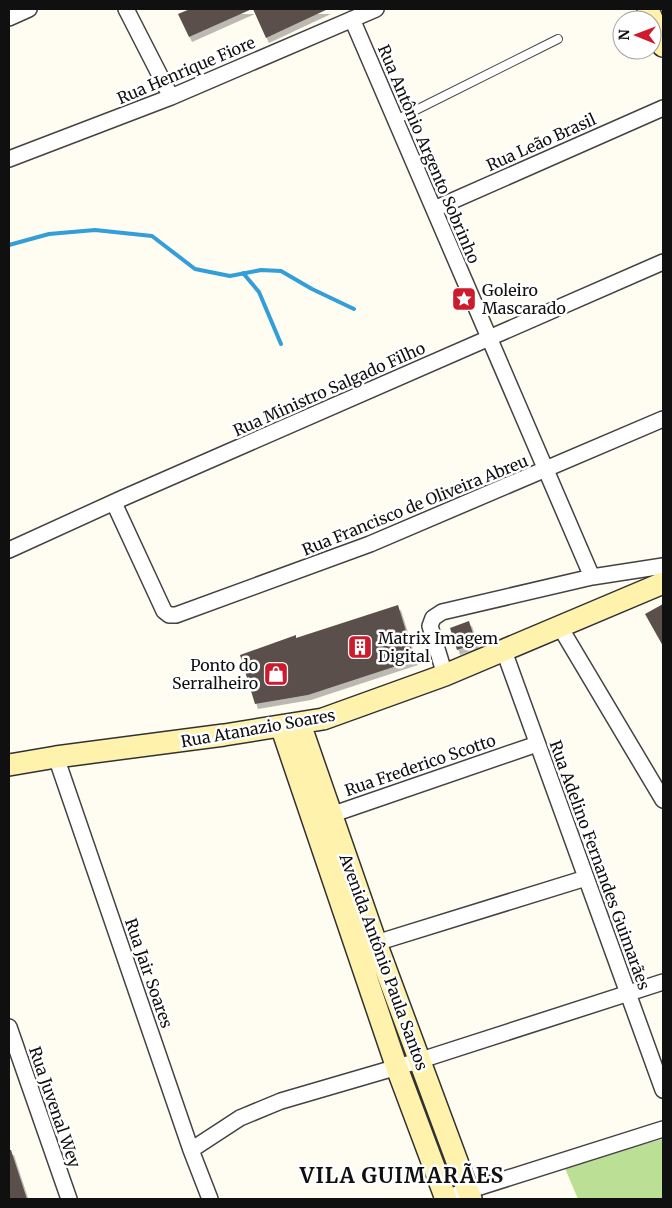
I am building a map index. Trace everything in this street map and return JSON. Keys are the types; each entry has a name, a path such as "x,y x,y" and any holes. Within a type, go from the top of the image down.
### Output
{"street":[{"path":"9,18 29,9"},
{"path":"126,9 171,97"},
{"name":"Rua Henrique Fiore","path":"10,155 171,97 376,9"},
{"path":"648,9 663,46"},
{"name":"Rua Antônio Argento Sobrinho","path":"352,19 592,577"},
{"name":"Rua Leão Brasil","path":"434,209 663,108"},
{"name":"Rua Ministro Salgado Filho","path":"9,550 114,502 663,262"},
{"name":"Rua Francisco de Oliveira Abreu","path":"114,502 164,611 169,615 176,615 370,544 663,419"},
{"path":"446,675 430,626 433,618 442,612 592,577 662,575"},
{"name":"Rua Atanazio Soares","path":"9,765 56,756 291,725 339,715 446,675 560,627 662,575"},
{"path":"560,627 663,800"},
{"name":"Rua Adelino Fernandes Guimarães","path":"504,651 663,1090"},
{"name":"Avenida Antônio Paula Santos","path":"291,725 322,818 397,1068 444,1199"},
{"name":"Rua Frederico Scotto","path":"322,818 537,744"},
{"name":"Rua Jair Soares","path":"56,756 191,1150 210,1199"},
{"name":"Avenida Antônio Paula Santos","path":"322,818 376,943 469,1195"},
{"path":"376,943 586,878"},
{"path":"191,1150 240,1118 281,1101 397,1068 663,982"},
{"name":"Rua Juvenal Wey","path":"9,1027 69,1199"},
{"path":"444,1199 469,1195 663,1130"}],"lane":[{"path":"396,120 558,39"}],"green space":[{"path":"663,1139 663,1199 578,1199 564,1166"}],"building":[{"path":"190,9 252,9 189,37 178,14"},
{"path":"253,9 328,9 266,38"},
{"path":"663,604 663,646 645,614"},
{"path":"398,605 415,660 308,695 255,704 240,655 296,635 296,638"},
{"path":"469,621 476,643 457,650 450,628"},
{"path":"9,1150 11,1150 27,1199 9,1199"}],"waterway":[{"path":"9,245 49,234 95,230 152,236 195,269 230,276 261,270 281,271 312,289 354,309"},
{"path":"243,273 259,292 281,344"}],"place":[{"name":"Goleiro Mascarado","path":"464,299"},
{"name":"Matrix Imagem Digital","path":"360,647"},
{"name":"Ponto do Serralheiro","path":"276,674"}],"district":[{"name":"VILA GUIMARÃES","path":"402,1176"}]}
